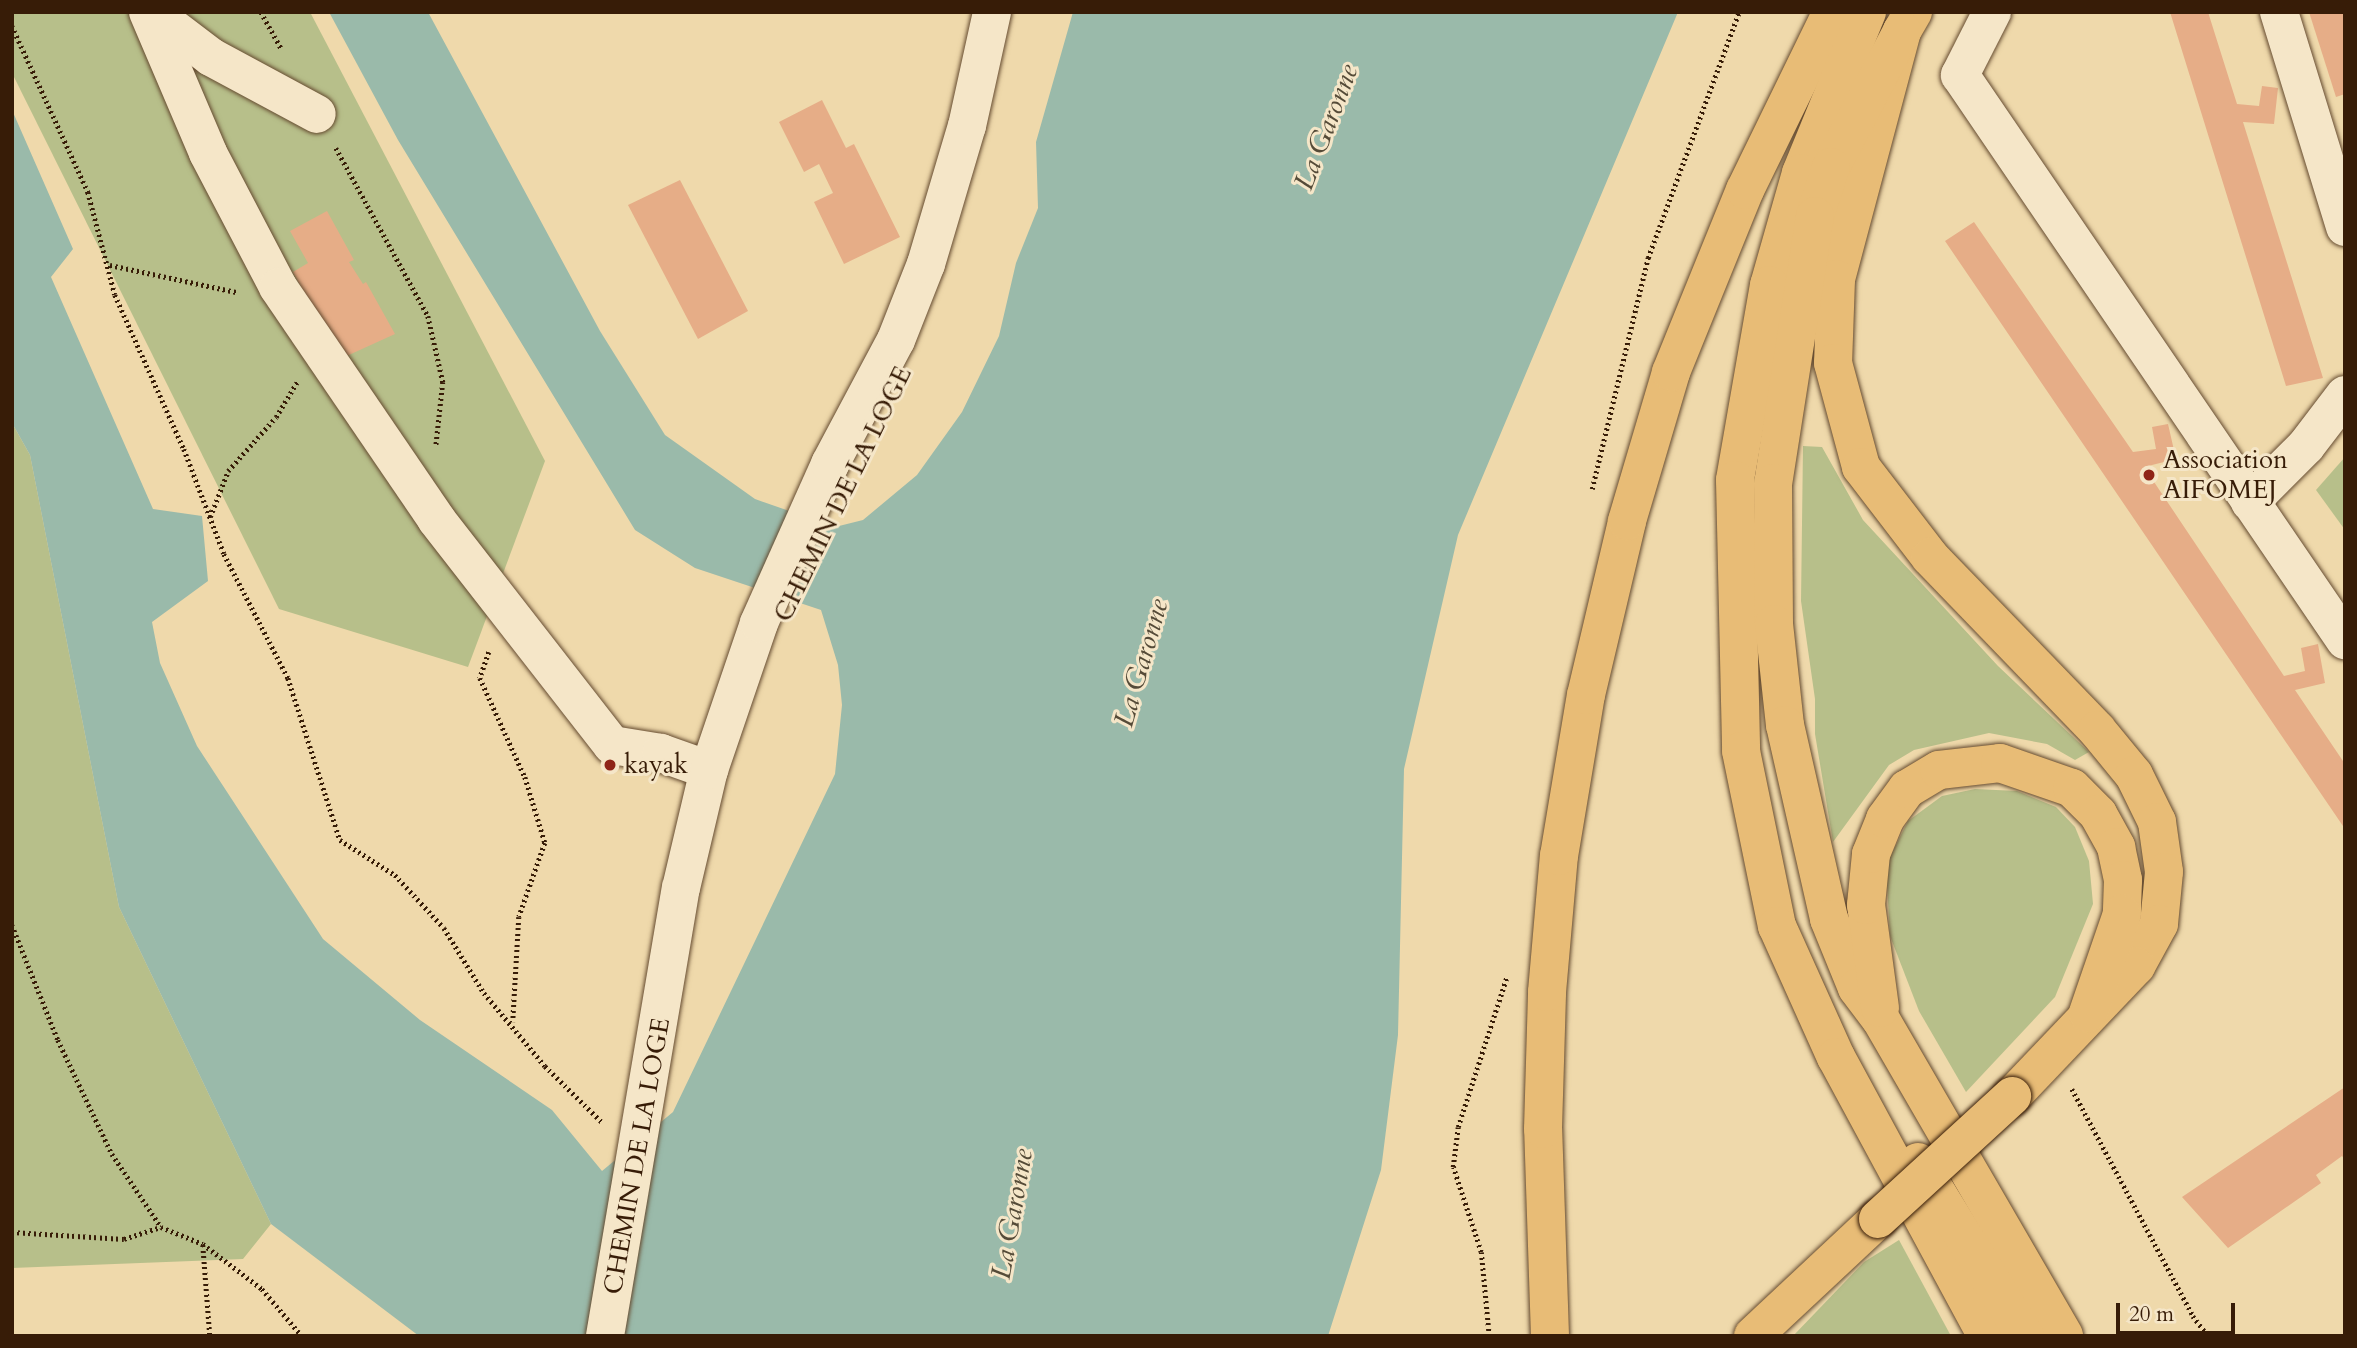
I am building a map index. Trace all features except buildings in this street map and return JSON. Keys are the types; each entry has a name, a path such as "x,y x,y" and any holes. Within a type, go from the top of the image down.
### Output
{"main road":[{"path":"1550,1336 1543,1129 1546,992 1559,856 1586,695 1627,521 1671,372 1745,190 1832,12"},
{"path":"1867,12 1801,173 1769,285 1735,480 1741,751 1777,926 1836,1057 1987,1336"},
{"path":"1753,1336 2054,1055 2088,1013 2136,966 2159,924 2164,872 2157,822 2134,775 2097,730 1930,556 1861,467 1833,363 1836,279 1908,22"},
{"path":"1908,22 1831,167 1815,216 1773,483 1774,624 1801,807 1829,919 1857,988 1880,1018 2064,1336"},
{"path":"1880,1018 1880,985 1866,905 1871,854 1885,819 1907,789 1938,769 2000,763 2072,788 2098,814 2116,847 2123,880 2122,914 2088,1013"},
{"path":"1777,926 2025,1336"}],"street":[{"path":"150,12 211,57 317,114"},
{"path":"150,12 208,153 278,287 436,519 612,745 661,753 709,770"},
{"name":"CHEMIN DE LA LOGE","path":"669,977 681,888 709,770 768,627 896,340 926,264 967,126 992,12"},
{"name":"CHEMIN DE LA LOGE","path":"840,469 918,341 949,266 1018,12"},
{"path":"1992,12 1960,75 2345,640"},
{"path":"2279,12 2345,227"},
{"path":"2250,502 2306,446 2345,395"},
{"name":"CHEMIN DE LA LOGE","path":"605,1336 626,1128 748,710 768,627"}],"path":[{"path":"261,12 286,57"},
{"path":"12,26 88,192 110,265 115,295 210,517 288,678 340,840 395,875 444,928 484,993 513,1023 545,1066 626,1128"},
{"path":"317,114 428,316 443,382 438,457"},
{"path":"110,265 250,295 278,287"},
{"path":"210,517 228,471 275,417 318,348"},
{"path":"504,608 480,678 525,777 545,843 519,917 513,1023"},
{"path":"12,925 58,1040 112,1153 161,1227 203,1244 262,1289 302,1336"},
{"path":"2054,1055 2193,1316 2208,1336"},
{"path":"12,1232 124,1239 161,1227"},
{"path":"203,1244 210,1336"}],"green space":[{"path":"12,12 310,12 545,461 468,667 279,609 12,73"},
{"path":"12,423 30,455 119,907 271,1224 243,1259 12,1268"},
{"path":"1803,446 1822,447 1863,520 1998,666 2089,752 2075,760 2047,744 1989,733 1914,750 1889,765 1833,842 1815,734 1815,699 1801,601"},
{"path":"2345,457 2345,530 2316,490"},
{"path":"1975,789 2017,791 2056,807 2075,827 2089,861 2093,904 2055,997 1966,1092 1919,1011 1890,936 1886,865 1908,821 1942,796"},
{"path":"1899,1240 1951,1336 1793,1336 1864,1262"}],"water":[{"name":"La Garonne","path":"329,12 428,12 600,331 665,435 755,499 835,527 863,520 917,475 962,412 999,336 1016,263 1038,208 1036,142 1073,12 1678,12 1458,535 1404,769 1398,1035 1381,1170 1328,1336 419,1336 271,1224 119,907 30,455 12,423 12,110 73,249 51,277 153,509 202,516 208,581 152,622 160,663 197,746 323,939 420,1020 552,1110 602,1171 673,1112 835,774 842,705 838,665 821,610 695,568 635,530 398,140"}],"place":[{"name":"Association AIFOMEJ","path":"2149,475"},
{"name":"kayak","path":"610,765"}]}
